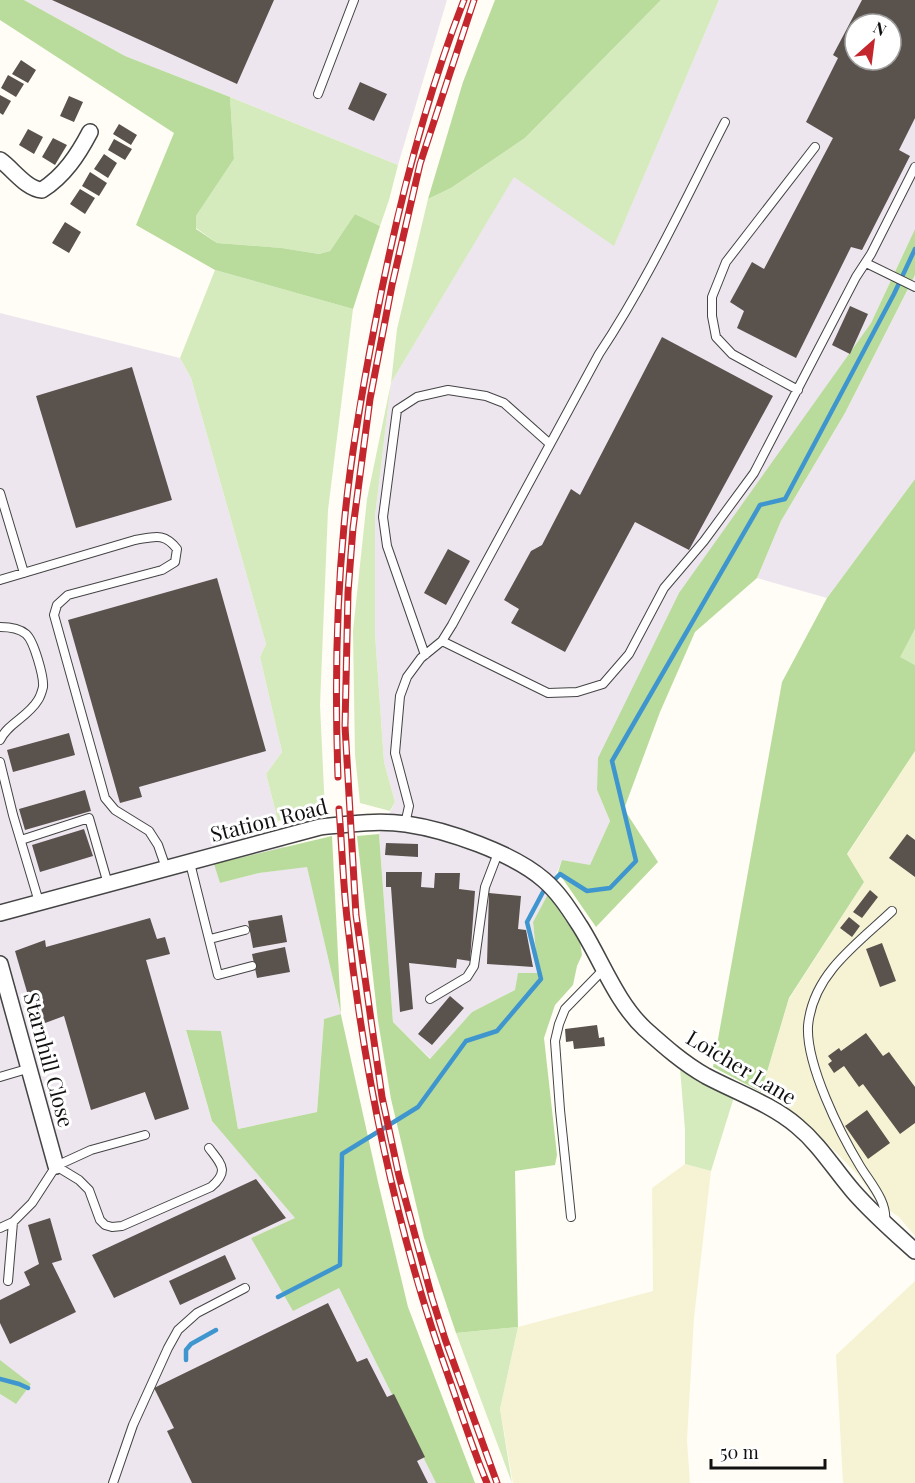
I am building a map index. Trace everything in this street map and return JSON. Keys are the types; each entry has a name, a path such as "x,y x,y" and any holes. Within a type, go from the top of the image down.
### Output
{"street":[{"path":"0,160 12,168 31,188 42,190 62,174 80,151 90,132"},
{"name":"Station Road","path":"0,913 320,827 365,823 405,824 443,832 498,853 543,879"},
{"name":"Loicher Lane","path":"543,879 555,891 590,941 629,1010 642,1026 681,1060 796,1125 816,1144 851,1189 915,1251"},
{"name":"Starnhill Close","path":"1,974 56,1166"}],"lane":[{"path":"318,94 354,0"},
{"path":"405,824 409,806 395,753 400,696 407,677 425,655 442,641 599,354 662,249 725,122"},
{"path":"798,390 732,354 716,337 712,316 712,297 726,262 815,147"},
{"path":"442,641 548,693 577,692 603,684 629,654 664,588 704,541 754,474 915,167"},
{"path":"866,262 912,285"},
{"path":"425,655 387,546 383,517 397,410 417,397 448,390 486,396 504,403 550,444"},
{"path":"0,493 24,573"},
{"path":"0,580 135,540 158,536 170,540 177,549 175,562 162,570 68,595 57,605 54,615 105,798 115,810 149,831 158,845 166,868"},
{"path":"0,627 12,627 25,633 32,641 43,686 40,698 29,712 4,731 0,740"},
{"path":"0,762 39,902"},
{"path":"21,840 89,818 108,884"},
{"path":"430,999 467,976 474,966 484,887 498,853"},
{"path":"190,863 218,975 252,966"},
{"path":"885,1223 887,1212 832,1115 812,1054 808,1029 811,1010 819,990 833,968 892,911"},
{"path":"210,939 245,930"},
{"path":"571,1217 555,1041 565,1009 604,969"},
{"path":"0,1077 27,1069"},
{"path":"0,1228 13,1221 32,1203 56,1166 91,1150 145,1135"},
{"path":"56,1166 79,1180 89,1190 100,1220 105,1225 122,1226 211,1187 220,1180 223,1172 221,1163 209,1148"},
{"path":"8,1281 13,1221"},
{"path":"113,1483 133,1425 178,1330 197,1313 245,1288"}],"shaded area":[{"path":"24,0 447,0 398,165 125,56"},
{"path":"719,0 915,0 915,229 871,323 793,434 597,790 610,821 590,866 562,860 533,922 538,973 515,990 472,1012 431,1059 393,1022 379,834 395,802 384,762 375,633 375,516 391,383 514,176 614,245"},
{"path":"915,275 915,479 827,598 757,578 781,521 845,413"},
{"path":"0,313 180,358 191,378 266,644 260,657 282,752 266,774 285,849 215,865 220,883 259,873 307,866 341,1015 324,1019 317,1112 238,1129 221,1032 186,1031 212,1121 296,1218 251,1238 339,1288 436,1483 0,1483 0,1394 16,1404 0,1360"},
{"path":"915,751 915,1236 899,1217 877,1202 858,1175 810,1126 761,1092 789,999 864,882 847,855"},
{"path":"685,1164 711,1171 694,1318 687,1440 690,1483 513,1483 500,1409 518,1327 653,1291 652,1188"},
{"path":"915,1281 915,1483 843,1483 836,1355"}],"green space":[{"path":"0,0 24,0 125,56 230,97 234,159 196,216 196,229 217,243 282,248 319,254 330,251 355,214 380,226 353,309 215,270 136,225 174,133 0,20"},
{"path":"495,0 661,0 525,138 451,188 428,199 463,82"},
{"path":"661,0 719,0 614,246 514,177 391,383 397,329 428,199 451,188 525,138"},
{"path":"230,97 398,165 380,226 355,214 330,251 319,254 282,248 217,243 196,228 196,216 234,159"},
{"path":"915,229 915,275 845,413 781,521 757,578 695,632 660,712 624,809 658,862 596,927 558,872 562,860 590,865 610,821 597,790 598,758 679,593 871,323"},
{"path":"215,270 353,309 328,510 320,705 325,811 278,821 266,774 282,752 260,657 266,644 191,378 180,358"},
{"path":"391,383 375,516 375,633 384,762 395,802 390,811 360,803 355,755 353,631 367,499"},
{"path":"915,479 915,629 900,657 915,665 915,751 847,854 864,882 789,998 761,1092 713,1067 782,682 827,598"},
{"path":"915,629 915,665 899,657"},
{"path":"379,834 393,1022 430,1059 472,1012 515,990 518,973 538,973 533,922 548,894 580,942 582,955 573,985 555,1005 544,1038 557,1155 555,1165 515,1171 518,1327 456,1333 424,1238 391,1099 378,1021 357,836"},
{"path":"332,836 341,1014 307,867 259,873 220,883 214,864"},
{"path":"341,1014 408,1307 475,1483 436,1483 339,1288 293,1311 251,1238 295,1218 212,1121 186,1030 221,1031 238,1129 317,1112 324,1019"},
{"path":"680,1068 734,1097 711,1171 685,1164"},
{"path":"518,1327 500,1409 512,1483 456,1333"},
{"path":"0,1360 31,1384 16,1404 0,1394"}],"building":[{"path":"52,0 274,0 237,84"},
{"path":"862,0 915,0 915,118 899,150 910,156 862,250 851,247 796,358 737,328 744,311 730,302 752,262 764,269 833,138 806,122 838,58 833,55 843,36 843,72 903,72 903,12 856,12"},
{"path":"21,60 36,70 28,83 12,74"},
{"path":"8,75 24,84 16,97 1,88"},
{"path":"360,82 387,94 374,121 348,109"},
{"path":"0,95 11,101 3,115 0,113"},
{"path":"69,96 83,102 74,122 60,116"},
{"path":"119,124 137,135 131,145 113,134"},
{"path":"28,129 43,137 34,154 19,145"},
{"path":"53,138 67,145 55,165 42,157"},
{"path":"114,139 132,149 125,160 108,150"},
{"path":"104,154 117,163 108,178 94,169"},
{"path":"90,172 107,183 99,196 82,186"},
{"path":"80,189 95,198 85,214 70,204"},
{"path":"65,222 81,232 69,253 52,243"},
{"path":"850,306 868,314 850,354 832,345"},
{"path":"662,337 773,396 689,550 635,522 565,652 511,623 519,609 504,600 531,551 542,545 571,489 580,495"},
{"path":"132,367 172,500 76,528 36,396"},
{"path":"448,549 470,561 446,605 424,593"},
{"path":"217,578 266,751 139,787 142,797 120,803 68,620"},
{"path":"69,733 75,755 13,772 7,750"},
{"path":"85,790 91,811 25,830 19,809"},
{"path":"84,829 93,856 40,872 32,845"},
{"path":"907,834 915,840 915,877 889,858"},
{"path":"386,843 418,844 418,857 385,855"},
{"path":"386,872 422,872 421,887 434,888 435,873 460,873 459,889 475,891 470,961 457,959 456,968 409,963 413,1009 400,1012 391,887 386,887"},
{"path":"870,890 878,897 862,918 853,912"},
{"path":"489,893 521,896 518,929 526,930 533,967 487,964"},
{"path":"282,915 287,942 253,948 248,921"},
{"path":"849,917 860,926 852,937 840,928"},
{"path":"150,918 157,939 165,937 170,954 146,960 189,1109 155,1120 145,1092 91,1110 64,1016 37,1026 15,951 45,940 46,947"},
{"path":"882,943 896,981 880,987 866,949"},
{"path":"285,947 290,972 257,978 252,954"},
{"path":"450,996 464,1008 432,1045 418,1034"},
{"path":"597,1025 599,1038 604,1037 605,1046 574,1049 573,1041 566,1042 565,1029"},
{"path":"866,1033 883,1056 889,1052 915,1087 915,1123 900,1134 863,1084 859,1087 844,1066 834,1073 828,1064 832,1061 828,1056 839,1048 841,1051"},
{"path":"867,1110 890,1143 868,1159 845,1126"},
{"path":"256,1179 286,1218 114,1298 92,1255"},
{"path":"50,1218 62,1260 52,1263 76,1312 10,1344 0,1323 0,1300 30,1285 24,1272 39,1264 28,1225"},
{"path":"225,1255 236,1279 180,1305 169,1281"},
{"path":"328,1303 357,1362 367,1358 387,1397 394,1394 425,1457 417,1461 428,1483 192,1483 167,1431 174,1428 154,1388"}],"waterway":[{"path":"278,1297 340,1265 342,1154 418,1107 466,1041 497,1031 541,979 527,922 543,892 560,874 587,891 610,888 636,861 612,761 760,505 785,499 894,294 915,249"},
{"path":"186,1360 186,1350 191,1344 216,1330"},
{"path":"0,1379 28,1388"}],"railway":[{"path":"338,777 336,683 339,589 357,425 383,283 412,160 436,79 464,0"},
{"path":"474,0 420,164 392,285 370,399 353,528 348,592 345,726 356,915 382,1097 399,1176 432,1298 497,1483"},
{"path":"339,809 354,977 385,1152 398,1210 431,1325 487,1483"}]}
